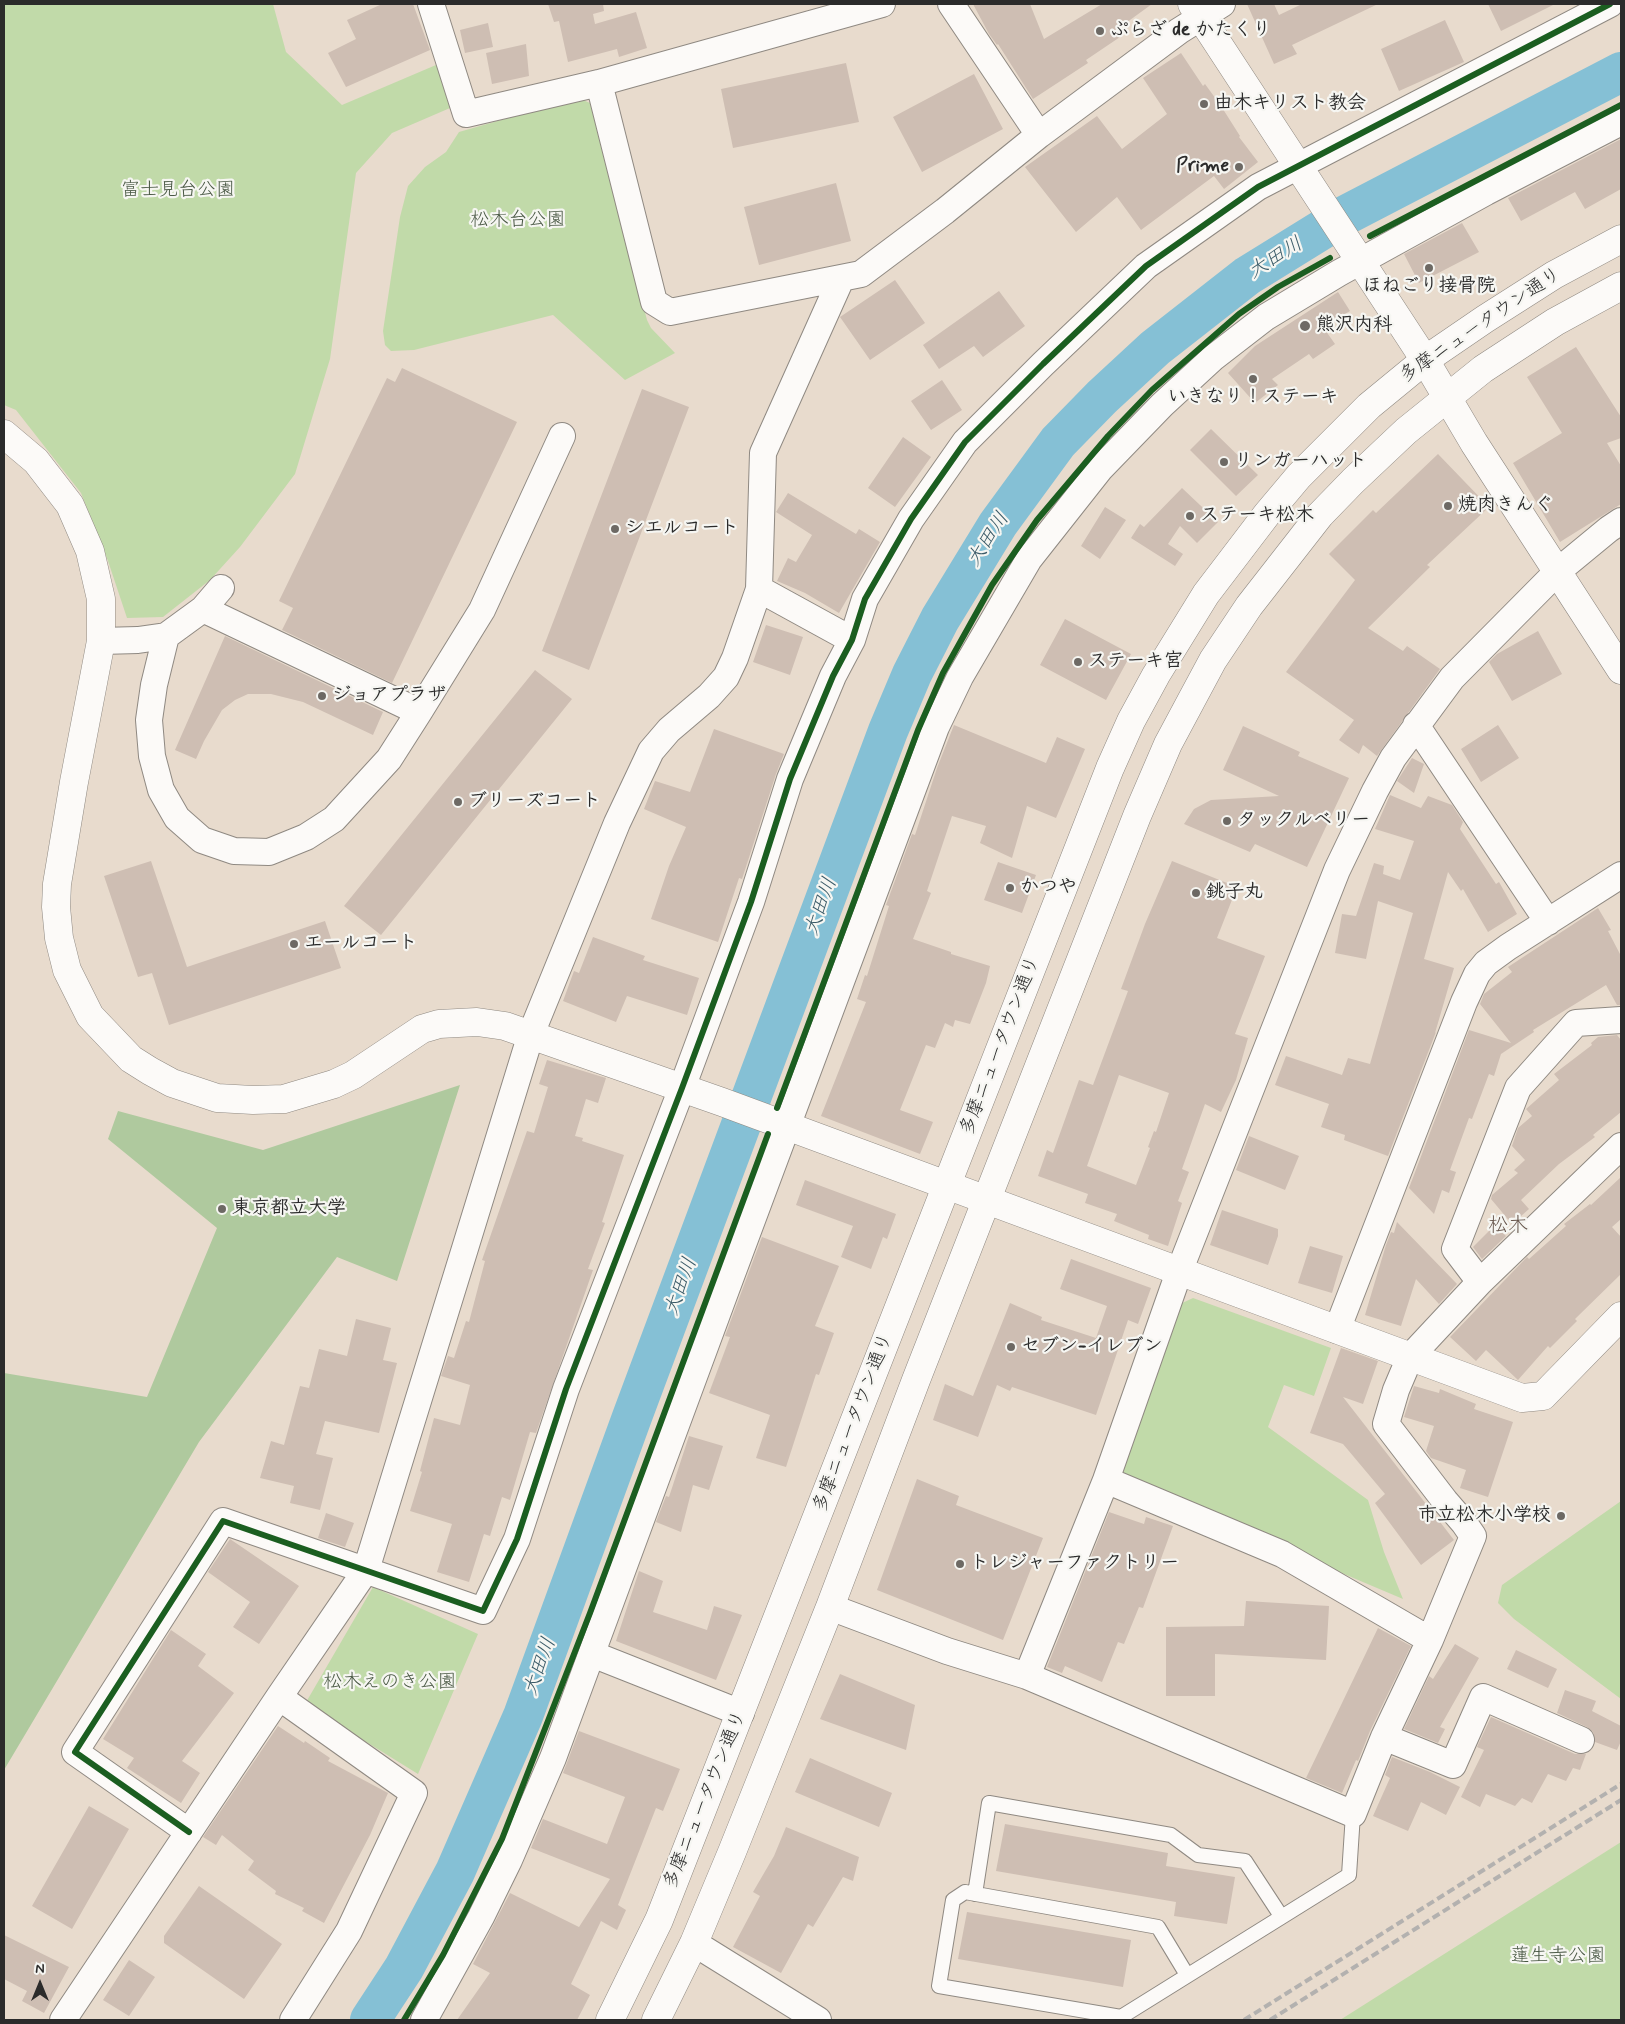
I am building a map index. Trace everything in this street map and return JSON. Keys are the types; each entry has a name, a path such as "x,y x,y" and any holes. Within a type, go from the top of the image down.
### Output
{"main road":[{"path":"1205,8 1299,165 1425,360 1474,443 1621,670"},
{"name":"多摩ニュータウン通り","path":"610,2020 659,1920 1110,768 1131,721 1156,675 1206,594 1272,508 1299,476 1357,418 1425,360 1554,275 1621,238"},
{"name":"多摩ニュータウン通り","path":"656,2020 694,1943 830,1607 985,1201 1136,816 1168,744 1213,660 1249,606 1320,515 1360,474 1406,432 1489,365 1554,322 1621,286"},
{"path":"4,434 36,461 70,505 85,535 101,599 101,641 60,863 56,907 59,938 67,970 90,1016 131,1059 172,1083 217,1098 284,1099 340,1081 370,1064 422,1029 439,1024 476,1022 506,1026 722,1102 946,1187 1522,1398 1543,1396 1621,1316"}],"street":[{"path":"431,4 466,114 599,83 882,4"},
{"path":"951,4 1039,135"},
{"path":"189,1832 74,1752 223,1521 483,1611 517,1539 566,1389 682,1088 751,902 790,779 833,676 852,640 865,599 911,519 965,442 1043,364 1146,266 1258,187 1610,4"},
{"path":"599,83 654,302 670,312 861,274 945,211 1039,135 1205,8"},
{"path":"424,2020 452,1973 509,1860 553,1758 592,1654 777,1123 936,728 960,677 1029,559 1100,470 1162,404 1213,358 1355,252 1486,192 1621,122"},
{"path":"63,2020 278,1697 366,1570 531,1034 617,824 651,751 669,730 709,696 726,677 759,589 762,453 841,279"},
{"path":"166,636 154,685 149,720 152,756 161,790 177,818 202,840 234,851 269,852 306,838 334,819 388,759 419,712 482,610 562,436"},
{"path":"1027,1676 1106,1480 1179,1272 1337,870 1384,774 1416,725 1452,678 1558,571 1609,528 1621,521"},
{"path":"101,641 138,640 166,636 203,609 221,588"},
{"path":"759,589 852,640"},
{"path":"203,609 419,712"},
{"path":"1416,725 1548,922"},
{"path":"1337,1330 1464,1002 1477,974 1486,963 1621,874"},
{"path":"1480,1282 1455,1249 1518,1088 1576,1023 1621,1020"},
{"path":"830,1607 947,1651 1027,1676 1353,1814 1384,1737 1430,1640 1473,1536 1386,1424 1396,1390 1410,1357 1480,1282 1621,1146"},
{"path":"1106,1480 1282,1554 1430,1640"},
{"path":"592,1654 741,1713"},
{"path":"278,1697 414,1793 349,1932 293,2020"},
{"path":"1384,1737 1453,1765 1483,1697 1581,1740"},
{"path":"694,1943 818,2020"}],"lane":[{"path":"975,1894 990,1803 1171,1835 1198,1855 1245,1861 1281,1916"},
{"path":"1187,1975 1158,1927 965,1892 953,1900 938,1986 1121,2018 1349,1875 1353,1814"}],"green space":[{"name":"富士見台公園","path":"4,4 273,4 286,52 342,105 443,62 457,105 392,133 356,173 330,359 295,474 240,547 210,580 163,617 127,618 108,561 81,493 16,410 4,405"},
{"name":"松木台公園","path":"578,98 590,103 647,320 651,328 675,353 625,380 553,315 414,350 391,351 385,345 383,331 400,217 408,186 425,167 446,152 459,132"},
{"path":"460,1085 397,1281 337,1257 199,1442 4,1770 4,1373 147,1397 217,1228 108,1139 118,1111 263,1150"},
{"path":"1193,1298 1331,1348 1314,1396 1284,1385 1268,1427 1368,1500 1384,1552 1403,1599 1115,1477 1178,1305"},
{"path":"1621,1501 1621,1699 1514,1619 1498,1603 1502,1585"},
{"name":"松木えのき公園","path":"373,1587 478,1634 418,1774 305,1704"},
{"name":"蓮生寺公園","path":"1621,1842 1621,2020 1340,2020"}],"building":[{"path":"382,4 413,4 430,50 346,87 328,53 356,39 347,20"},
{"path":"548,4 603,4 604,11 593,14 595,24 636,12 647,48 619,57 617,49 568,62 559,21 554,22"},
{"path":"973,4 1030,4 1044,39 1102,4 1152,4 1119,28 1123,35 1086,60 1088,63 1033,99 998,44 989,34"},
{"path":"1247,4 1274,4 1279,15 1302,4 1378,4 1292,45 1297,54 1274,64"},
{"path":"1488,4 1555,4 1501,31"},
{"path":"1445,20 1464,62 1399,91 1381,49"},
{"path":"488,23 493,47 465,53 460,30"},
{"path":"526,44 529,76 492,84 486,53"},
{"path":"1181,53 1203,86 1205,84 1221,106 1239,137 1258,162 1224,189 1214,176 1141,230 1117,197 1076,232 1025,167 1097,116 1122,149 1167,114 1143,78"},
{"path":"846,63 859,122 733,148 721,89"},
{"path":"974,74 1003,129 922,172 893,117"},
{"path":"1621,139 1621,189 1585,209 1575,192 1521,221 1508,198"},
{"path":"836,183 851,241 759,265 744,207"},
{"name":"ほねごり接骨院","path":"1462,223 1479,252 1419,283 1404,254"},
{"path":"895,280 925,323 870,360 840,317"},
{"path":"999,291 1025,326 983,357 974,346 939,369 923,345"},
{"path":"1338,292 1350,311 1323,327 1335,344 1313,359 1309,354 1272,379 1278,385 1255,403 1228,373 1255,346"},
{"path":"1576,347 1621,417 1621,438 1607,443 1621,466 1621,504 1560,542 1513,463 1562,433 1527,377"},
{"path":"402,368 517,422 392,683 282,630 293,608 279,601 387,378 395,382"},
{"path":"942,380 962,410 931,430 911,401"},
{"name":"シエルコート","path":"642,389 689,407 589,670 542,651"},
{"name":"リンガーハット","path":"1211,429 1258,475 1236,496 1190,450"},
{"path":"903,437 931,457 895,507 868,488"},
{"path":"1438,454 1489,507 1427,565 1430,567 1368,628 1403,651 1407,646 1440,669 1377,756 1363,745 1359,754 1339,740 1354,720 1286,672 1355,580 1329,554 1373,510 1376,513"},
{"path":"1182,488 1218,522 1197,543 1180,526 1168,544 1183,554 1175,566 1131,538 1140,524 1144,527"},
{"path":"788,493 856,534 859,529 880,542 839,613 805,593 777,581 788,558 796,562 812,535 776,512"},
{"path":"1105,507 1126,520 1100,559 1081,546"},
{"path":"1065,619 1131,654 1106,700 1040,665"},
{"path":"766,625 803,637 790,675 753,662"},
{"path":"1538,631 1562,674 1512,701 1489,662 1497,654"},
{"name":"ジョアプラザ","path":"225,636 383,712 373,735 303,702 271,694 248,694 235,700 222,710 196,759 175,750"},
{"name":"ブリーズコート","path":"535,670 572,699 381,935 344,906"},
{"path":"954,725 1046,763 1057,737 1085,749 1056,818 1027,806 1012,858 980,843 986,826 952,816 927,891 931,893 913,939 951,952 951,954 990,966 986,983 970,1024 955,1020 953,1027 945,1023 935,1048 926,1045 900,1110 933,1122 920,1154 821,1116 866,1002 857,999 865,975 867,976 889,906 886,905 912,834 915,835 937,768"},
{"path":"1498,725 1519,758 1481,782 1461,749"},
{"path":"1243,726 1300,752 1298,756 1349,778 1307,867 1255,844 1250,852 1184,824 1194,809 1211,800 1279,796 1223,770"},
{"path":"714,729 784,754 742,879 739,878 718,942 651,919 669,866 686,827 644,809 655,781 690,792"},
{"path":"1412,758 1424,764 1414,793 1397,781"},
{"path":"1390,795 1421,808 1428,796 1452,805 1463,822 1460,829 1496,884 1499,882 1517,914 1488,932 1463,889 1461,891 1448,872 1424,959 1454,968 1436,1032 1388,1156 1344,1140 1345,1135 1321,1127 1329,1104 1275,1085 1286,1056 1342,1075 1348,1058 1370,1064 1413,913 1378,901 1366,959 1335,953 1342,914 1356,916 1374,863 1384,866 1383,874 1400,880 1414,841 1375,829"},
{"name":"エールコート","path":"151,861 187,967 325,921 341,968 169,1025 152,973 138,977 104,876"},
{"path":"1172,861 1237,887 1217,938 1265,956 1235,1034 1248,1038 1236,1080 1221,1112 1205,1104 1182,1169 1189,1172 1178,1201 1182,1203 1168,1246 1148,1239 1149,1235 1114,1221 1117,1214 1085,1203 1088,1194 1038,1176 1047,1150 1053,1153 1079,1080 1093,1085 1128,991 1121,989 1145,924","holes":["1119,1075 1169,1093 1156,1132 1154,1131 1148,1147 1150,1148 1136,1185 1087,1166"]},
{"name":"かつや","path":"998,862 1036,875 1022,913 984,900"},
{"path":"1598,908 1611,930 1608,931 1621,956 1621,1005 1617,1005 1606,985 1533,1030 1534,1032 1501,1054 1494,1076 1489,1074 1472,1119 1469,1118 1450,1170 1456,1172 1449,1193 1442,1190 1434,1214 1409,1188 1469,1030 1511,1043 1480,1004 1484,994 1512,972 1508,967"},
{"path":"593,937 645,956 643,960 699,978 687,1015 627,996 616,1022 563,1001 574,971 579,973"},
{"path":"1617,1035 1621,1040 1621,1112 1593,1135 1595,1137 1559,1164 1521,1200 1529,1209 1512,1224 1491,1199 1492,1195 1518,1173 1514,1170 1525,1160 1512,1146 1518,1128 1532,1116 1526,1109 1559,1080 1554,1074 1592,1045 1591,1043 1598,1037"},
{"path":"547,1060 606,1078 598,1103 586,1099 575,1136 583,1138 582,1141 624,1155 602,1222 605,1223 588,1269 593,1270 536,1433 530,1432 510,1500 502,1497 490,1536 484,1534 469,1582 437,1572 452,1524 410,1511 422,1472 420,1471 434,1418 460,1425 470,1385 441,1376 448,1356 454,1358 466,1321 469,1322 485,1261 482,1260 527,1131 534,1133 548,1087 539,1084"},
{"path":"1249,1136 1299,1156 1285,1190 1236,1170"},
{"path":"1621,1177 1621,1219 1612,1227 1621,1237 1621,1274 1575,1319 1577,1321 1550,1348 1548,1346 1518,1380 1486,1350 1476,1361 1450,1337 1527,1257 1529,1259 1566,1226 1564,1224 1591,1205"},
{"path":"805,1180 896,1214 887,1239 883,1237 871,1269 841,1257 853,1226 796,1205"},
{"path":"1222,1210 1278,1229 1278,1236 1268,1265 1210,1245"},
{"path":"1397,1222 1457,1284 1439,1304 1416,1279 1401,1326 1365,1315 1386,1245 1391,1232 1394,1233"},
{"path":"1495,1225 1506,1236 1482,1259 1473,1247"},
{"path":"762,1237 839,1266 815,1326 834,1333 819,1375 816,1374 786,1467 756,1458 770,1415 709,1393 730,1337 725,1336"},
{"path":"1310,1246 1343,1256 1332,1293 1298,1283"},
{"path":"1071,1259 1151,1288 1138,1324 1128,1320 1096,1415 1012,1387 1010,1391 997,1385 978,1437 933,1420 945,1384 973,1396 1010,1303 1042,1317 1041,1320 1096,1338 1107,1306 1060,1289"},
{"path":"356,1319 391,1328 383,1360 397,1363 379,1433 325,1421 316,1454 333,1458 320,1510 290,1503 294,1486 260,1478 271,1441 284,1445 300,1386 309,1388 319,1349 347,1356"},
{"path":"1341,1348 1378,1361 1363,1404 1343,1397 1454,1540 1421,1565 1375,1503 1385,1494 1343,1444 1310,1433"},
{"path":"1414,1386 1439,1393 1440,1389 1476,1404 1474,1409 1513,1422 1488,1497 1460,1488 1466,1470 1431,1458 1426,1451 1434,1426 1404,1417"},
{"path":"689,1436 723,1446 709,1490 693,1485 681,1532 656,1522 666,1496 669,1497"},
{"name":"トレジャーファクトリー","path":"917,1479 959,1496 956,1505 1043,1538 1003,1640 877,1590"},
{"path":"1109,1512 1144,1524 1146,1517 1173,1526 1143,1608 1139,1607 1124,1644 1118,1642 1102,1682 1065,1666 1062,1673 1047,1667"},
{"path":"326,1513 354,1523 345,1547 318,1538"},
{"path":"230,1539 299,1586 259,1644 233,1627 250,1602 208,1572"},
{"path":"639,1571 663,1581 653,1612 707,1630 714,1606 742,1615 716,1680 616,1641"},
{"path":"1246,1601 1329,1606 1326,1660 1215,1654 1215,1696 1166,1696 1166,1627 1244,1626"},
{"path":"1378,1628 1411,1646 1342,1793 1306,1778"},
{"path":"171,1630 206,1654 198,1666 234,1693 182,1761 200,1773 181,1803 127,1768 134,1758 103,1739"},
{"path":"1455,1644 1479,1658 1440,1727 1445,1729 1438,1743 1404,1729 1429,1676 1433,1679"},
{"path":"1516,1650 1557,1669 1548,1688 1507,1669"},
{"path":"840,1674 915,1705 906,1750 820,1719"},
{"path":"1565,1690 1596,1701 1592,1711 1621,1726 1621,1741 1617,1750 1595,1742 1593,1732 1587,1727 1557,1713"},
{"path":"1491,1717 1575,1754 1586,1754 1580,1770 1573,1768 1566,1781 1548,1774 1532,1803 1522,1798 1515,1806 1486,1794 1480,1807 1461,1797 1484,1750 1477,1747"},
{"path":"278,1726 330,1758 328,1761 388,1793 370,1835 324,1923 302,1911 304,1908 275,1894 276,1891 248,1870 254,1861 222,1835 216,1845 203,1837"},
{"path":"579,1731 680,1769 663,1811 656,1808 618,1905 626,1910 617,1930 601,1921 571,1984 590,1995 577,2020 457,2020 490,1973 473,1964 510,1893 579,1927 610,1879 531,1848 543,1819 607,1844 625,1797 563,1773"},
{"path":"1392,1757 1430,1772 1460,1787 1446,1815 1421,1802 1408,1831 1373,1816 1390,1778 1385,1775"},
{"path":"810,1758 892,1793 879,1827 795,1792"},
{"path":"89,1806 129,1829 72,1929 32,1906"},
{"path":"1005,1824 1168,1853 1166,1866 1235,1877 1227,1924 1174,1916 1176,1902 996,1871"},
{"path":"786,1827 859,1857 853,1881 843,1877 813,1927 808,1924 781,1973 733,1947 760,1896 753,1892 774,1856"},
{"path":"199,1886 282,1944 244,1999 164,1943 164,1936"},
{"path":"967,1912 1131,1940 1123,1987 958,1959"},
{"path":"4,1935 69,1967 44,2013 22,2001 27,1991 4,1979"},
{"path":"129,1960 155,1977 129,2016 103,2000"}],"waterway":[{"name":"大田川","path":"370,2020 404,1968 455,1872 523,1716 632,1417 888,731 912,674 940,619 998,524 1058,442 1102,397 1155,348 1247,276 1344,216 1621,72"}],"railway":[{"path":"1244,2020 1621,1784"},
{"path":"1270,2020 1621,1800"}],"cycle path":[{"path":"189,1832 75,1752 223,1521 483,1611 517,1539 566,1389 682,1088 751,902 790,779 833,676 852,640 865,599 911,519 965,442 1043,364 1146,266 1258,187 1610,4"},
{"path":"1370,236 1621,105"},
{"path":"777,1108 918,730 943,673 992,585 1037,520 1108,436 1152,390 1239,314 1278,287 1330,258"},
{"path":"404,2020 443,1955 502,1839 590,1613 768,1134"}],"place":[{"name":"ぷらざ de かたくり","path":"1100,31"},
{"name":"由木キリスト教会","path":"1204,104"},
{"name":"Prime","path":"1239,167"},
{"name":"ほねごり接骨院","path":"1429,268"},
{"name":"熊沢内科","path":"1305,326"},
{"name":"いきなり！ステーキ","path":"1253,379"},
{"name":"リンガーハット","path":"1224,462"},
{"name":"焼肉きんぐ","path":"1448,506"},
{"name":"ステーキ松木","path":"1190,516"},
{"name":"シエルコート","path":"615,529"},
{"name":"ステーキ宮","path":"1078,662"},
{"name":"ジョアプラザ","path":"322,696"},
{"name":"ブリーズコート","path":"458,802"},
{"name":"タックルベリー","path":"1227,821"},
{"name":"かつや","path":"1010,888"},
{"name":"銚子丸","path":"1196,893"},
{"name":"エールコート","path":"294,944"},
{"name":"東京都立大学","path":"222,1209"},
{"name":"セブン-イレブン","path":"1011,1347"},
{"name":"市立松木小学校","path":"1561,1516"},
{"name":"トレジャーファクトリー","path":"960,1564"}],"district":[{"name":"松木","path":"1508,1227"}]}
